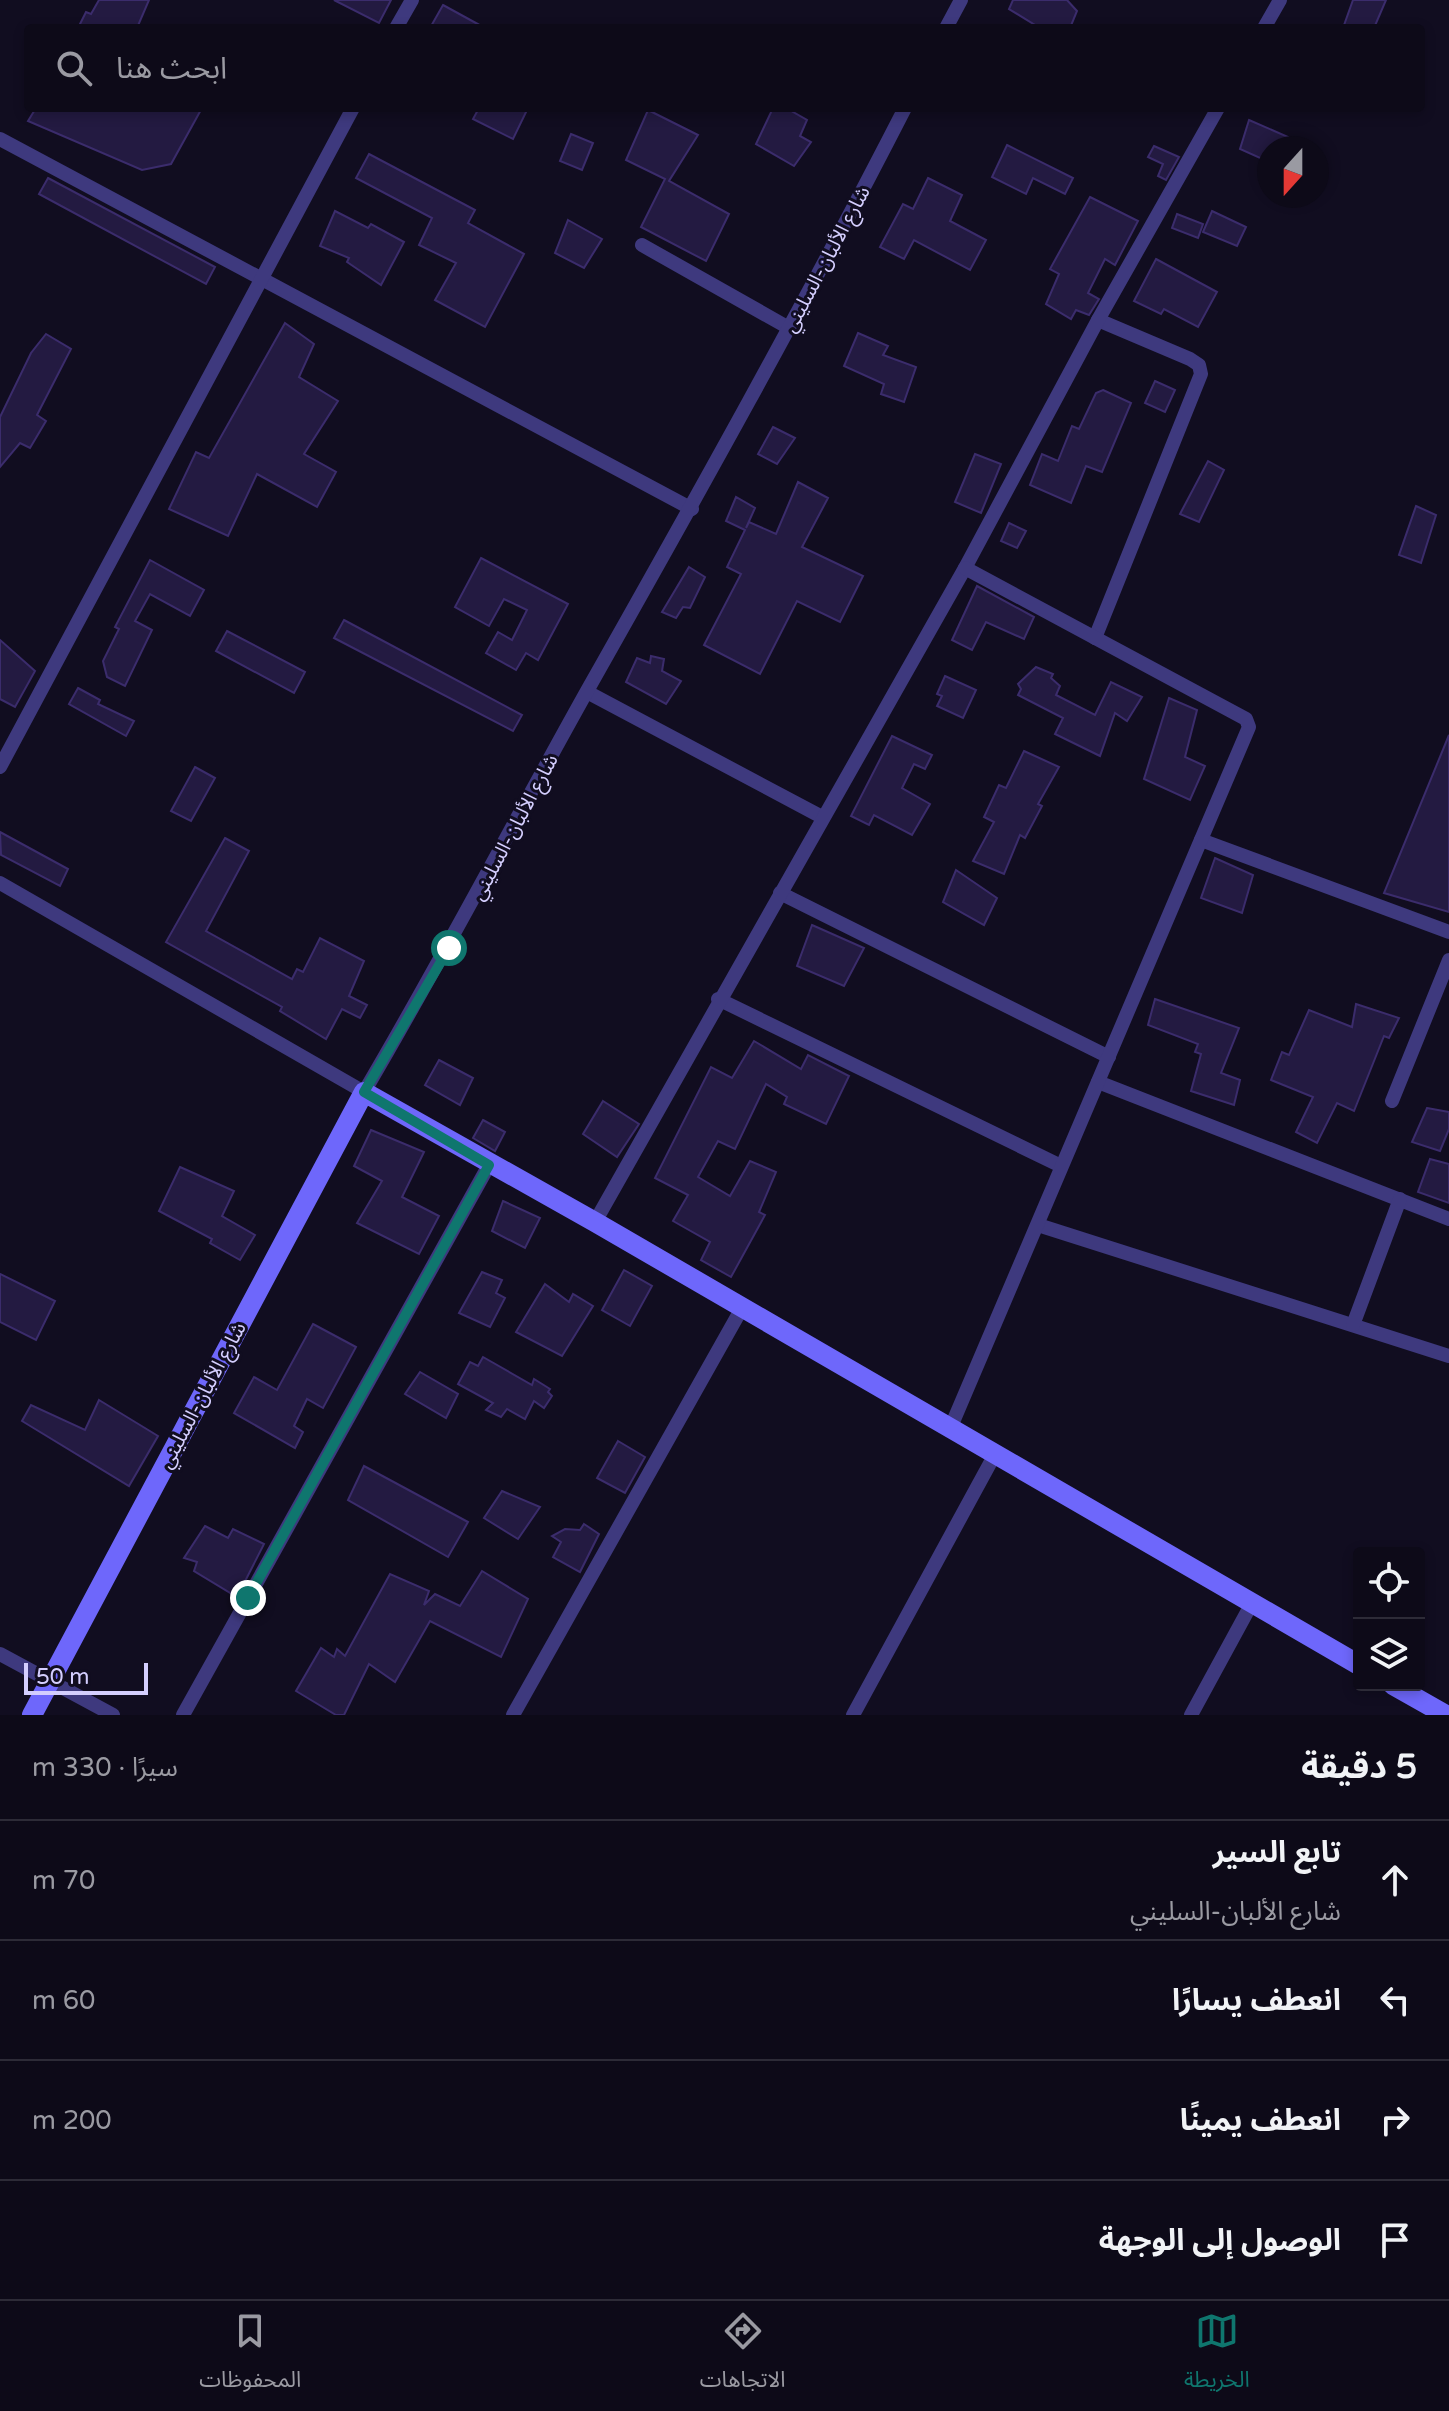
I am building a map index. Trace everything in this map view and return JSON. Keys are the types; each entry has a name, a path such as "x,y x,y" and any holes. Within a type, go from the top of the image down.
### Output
{"street":[{"path":"398,24 412,0"},
{"path":"948,24 961,0"},
{"path":"1266,24 1280,0"},
{"path":"0,767 351,112"},
{"name":"شارع الألبان-السليني","path":"32,1715 364,1092 449,948 587,692 692,509 903,112"},
{"path":"595,1222 718,999 965,568 1098,320 1216,112"},
{"path":"0,139 258,281 692,509"},
{"path":"642,245 789,328"},
{"path":"1095,638 1201,374 1199,365 1190,359 1098,320"},
{"path":"950,1429 1249,723 965,568"},
{"path":"587,692 822,817"},
{"path":"1201,840 1449,932"},
{"path":"0,883 489,1165 595,1222 1353,1662"},
{"path":"780,893 1109,1057"},
{"path":"1392,1101 1449,960"},
{"path":"718,999 1061,1166"},
{"path":"1098,1082 1449,1219"},
{"path":"183,1715 489,1165"},
{"path":"1353,1325 1400,1199"},
{"path":"1038,1225 1449,1356"},
{"path":"513,1715 742,1308"},
{"path":"853,1715 994,1456"},
{"path":"1191,1715 1252,1603"},
{"path":"0,1654 113,1715"},
{"path":"1404,1691 1446,1715"}],"building":[{"path":"99,0 149,0 139,24 80,24 86,12 91,14"},
{"path":"334,0 391,0 379,23"},
{"path":"1013,0 1067,0 1077,11 1072,24 1033,24 1009,9"},
{"path":"1353,0 1386,0 1376,24 1344,24"},
{"path":"443,5 478,24 432,24"},
{"path":"34,112 200,112 171,164 142,170 28,121"},
{"path":"477,112 526,112 513,139 473,119"},
{"path":"647,112 698,135 669,181 729,214 706,261 641,227 665,179 626,160"},
{"path":"771,112 793,112 807,120 800,136 811,142 794,166 756,144"},
{"path":"1249,120 1286,136 1257,136 1257,157 1240,149"},
{"path":"571,134 593,143 582,170 560,161"},
{"path":"1007,145 1073,178 1065,194 1033,178 1026,194 992,177"},
{"path":"1154,146 1179,157 1166,180 1158,176 1163,164 1148,157"},
{"path":"369,154 475,210 468,223 524,254 485,327 435,300 456,263 419,245 432,218 356,178"},
{"path":"48,178 215,267 206,284 39,194"},
{"path":"928,178 962,195 950,221 986,240 970,270 914,240 904,259 880,247 903,204 913,209"},
{"path":"1090,197 1138,221 1115,265 1105,259 1088,293 1099,299 1089,315 1076,310 1071,319 1046,304 1059,274 1050,269"},
{"path":"335,211 368,228 371,224 404,242 381,285 347,262 349,258 320,246"},
{"path":"1212,211 1246,227 1237,246 1203,232"},
{"path":"1177,214 1203,224 1198,238 1172,228"},
{"path":"568,220 602,239 584,268 555,253"},
{"path":"1156,259 1217,292 1198,327 1164,309 1161,314 1134,301"},
{"path":"285,323 314,344 299,377 338,401 304,454 336,472 317,507 257,474 228,536 169,509 196,452 209,458"},
{"path":"858,333 888,346 883,355 916,367 904,402 881,394 884,384 844,366"},
{"path":"46,334 71,349 37,415 46,421 30,448 20,443 0,467 0,417 31,353"},
{"path":"1155,381 1175,390 1165,412 1145,403"},
{"path":"1103,390 1131,403 1102,472 1086,466 1071,503 1030,485 1042,454 1058,461 1072,426 1079,429 1096,393"},
{"path":"773,427 795,438 777,464 758,454"},
{"path":"975,454 1001,464 981,513 955,502"},
{"path":"1208,461 1224,470 1199,522 1180,514"},
{"path":"798,482 828,498 802,547 863,576 840,622 797,601 760,674 704,645 741,574 727,567 745,530 726,521 736,497 755,508 746,528 749,522 776,534"},
{"path":"1416,506 1436,515 1421,563 1399,555"},
{"path":"1009,523 1026,531 1017,548 1001,541"},
{"path":"481,558 568,604 538,660 526,653 516,670 486,653 498,632 512,640 527,610 504,599 489,626 455,607"},
{"path":"150,560 204,590 190,616 150,594 135,621 152,630 125,686 107,677 103,661 119,629 115,627"},
{"path":"689,567 705,577 690,608 683,607 676,618 662,612"},
{"path":"977,586 1034,617 1024,639 986,622 972,650 952,640"},
{"path":"344,620 522,715 513,731 334,638"},
{"path":"227,631 305,672 294,693 216,651"},
{"path":"0,640 35,671 15,707 0,699"},
{"path":"651,656 664,659 662,671 681,681 666,704 626,682 637,658 650,663"},
{"path":"1036,667 1053,674 1051,678 1060,686 1056,695 1095,715 1111,682 1142,697 1127,721 1115,713 1100,756 1055,734 1063,718 1018,695 1021,689 1018,684"},
{"path":"945,676 976,690 963,718 937,706 942,696 937,694"},
{"path":"78,688 100,700 98,704 134,721 126,736 69,704"},
{"path":"1169,698 1197,710 1185,757 1205,766 1190,800 1144,779"},
{"path":"1449,735 1449,912 1384,893"},
{"path":"892,736 932,755 925,769 914,764 902,788 930,804 912,835 874,815 869,825 851,816"},
{"path":"1024,751 1059,767 1038,804 1042,806 1025,838 1020,835 1004,874 973,861 994,822 984,817 999,785 1006,788"},
{"path":"195,767 215,778 191,821 171,811"},
{"path":"0,832 68,869 60,886 1,855"},
{"path":"225,838 249,851 206,931 292,979 297,969 303,972 320,938 364,961 349,996 367,1005 360,1018 342,1009 326,1039 280,1011 282,1007 166,942"},
{"path":"1215,858 1253,875 1242,913 1201,898"},
{"path":"956,870 997,898 984,925 943,902"},
{"path":"812,925 864,948 844,986 797,966"},
{"path":"1155,999 1239,1028 1221,1073 1240,1080 1234,1105 1191,1091 1201,1054 1195,1052 1198,1044 1148,1025"},
{"path":"1356,1004 1399,1018 1389,1038 1384,1036 1354,1111 1337,1103 1317,1143 1296,1132 1313,1097 1271,1080 1282,1052 1289,1055 1309,1010 1352,1027"},
{"path":"754,1041 801,1069 808,1055 849,1076 826,1124 784,1104 787,1097 766,1084 735,1149 718,1141 698,1177 730,1196 750,1161 776,1172 759,1212 765,1215 731,1277 701,1260 710,1242 673,1221 688,1195 655,1178 711,1067 732,1078"},
{"path":"439,1060 473,1078 460,1105 425,1085"},
{"path":"603,1101 639,1124 617,1157 583,1134"},
{"path":"1427,1108 1449,1112 1449,1129 1440,1151 1412,1142"},
{"path":"483,1120 505,1132 495,1151 473,1138"},
{"path":"371,1130 424,1152 402,1197 439,1216 419,1254 357,1223 382,1181 354,1166"},
{"path":"1430,1159 1449,1164 1449,1203 1418,1192"},
{"path":"180,1167 234,1191 222,1216 255,1235 240,1260 210,1243 212,1239 159,1211"},
{"path":"503,1201 540,1218 525,1248 492,1231"},
{"path":"624,1270 652,1286 630,1326 602,1310"},
{"path":"482,1272 502,1280 496,1293 505,1298 490,1327 459,1313"},
{"path":"0,1274 55,1301 36,1340 0,1322"},
{"path":"545,1284 569,1302 573,1294 593,1306 562,1356 516,1332"},
{"path":"313,1324 356,1347 323,1408 307,1399 294,1426 303,1432 295,1448 234,1413 254,1377 277,1390"},
{"path":"483,1357 532,1385 534,1379 550,1389 548,1392 552,1396 544,1408 534,1401 525,1419 507,1409 501,1417 486,1410 493,1403 458,1384 470,1362 478,1366"},
{"path":"420,1372 458,1394 446,1418 405,1394"},
{"path":"99,1400 158,1436 129,1486 22,1421 31,1405 85,1430"},
{"path":"618,1441 645,1457 625,1493 597,1478"},
{"path":"364,1466 468,1522 448,1557 348,1500"},
{"path":"502,1491 540,1507 518,1539 484,1518"},
{"path":"584,1524 599,1534 580,1572 553,1557 561,1542 552,1536 565,1529 580,1530"},
{"path":"205,1526 228,1538 233,1529 264,1544 237,1597 194,1571 197,1562 184,1558"},
{"path":"482,1571 528,1599 501,1657 430,1621 395,1682 369,1664 344,1715 336,1715 296,1691 321,1648 334,1657 337,1649 345,1656 390,1574 429,1591 424,1605 435,1594 460,1606"}],"route":[{"path":"248,1598 489,1165 364,1092 449,948"}]}
